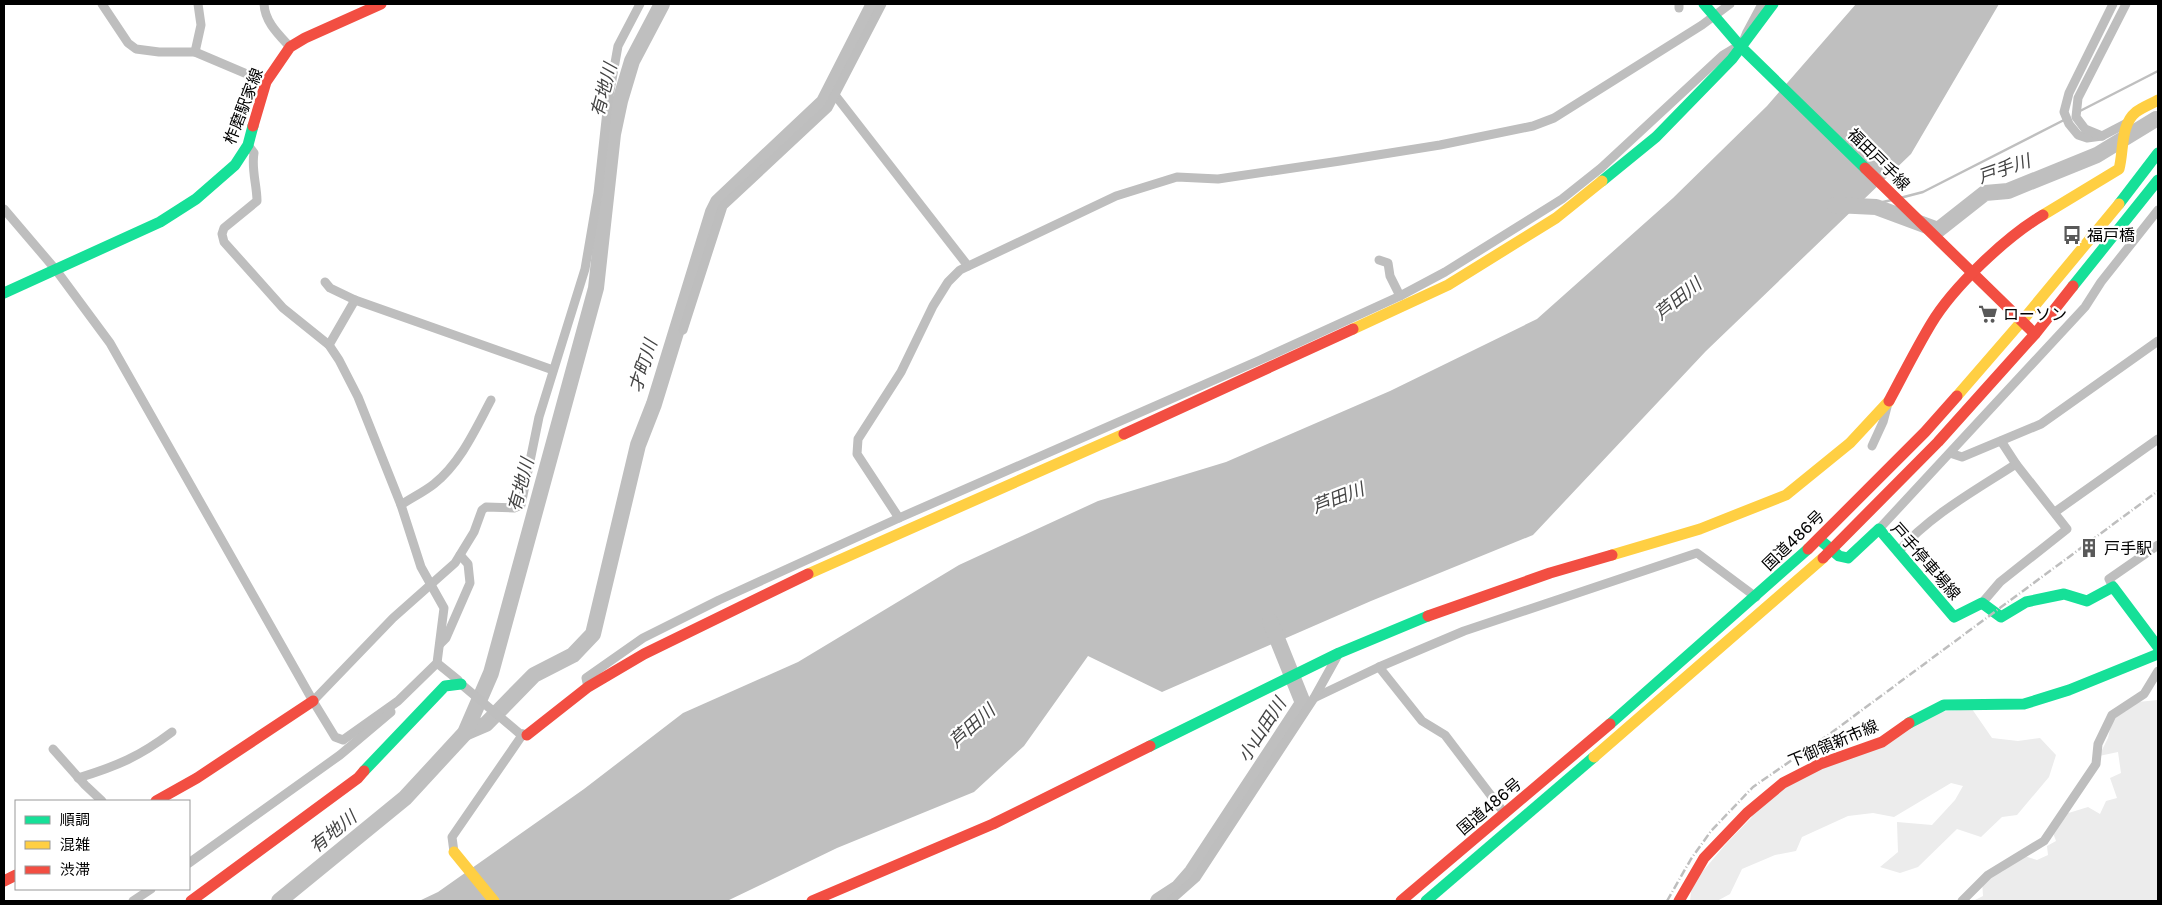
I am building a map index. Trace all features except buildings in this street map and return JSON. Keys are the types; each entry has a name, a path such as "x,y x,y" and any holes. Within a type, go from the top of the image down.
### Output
{"main road":[{"name":"柞磨駅家線","path":"4,293 160,222 196,199 235,165 248,145 266,82 282,56 305,38 360,9 381,4"},
{"name":"福田戸手線","path":"1704,4 1743,49 2035,334"},
{"path":"523,734 588,687 644,654 818,569 1227,388 1448,285 1556,218 1656,137 1743,49 1773,4"},
{"path":"812,901 993,824 1339,652 1454,606 1550,573 1700,529 1786,495 1850,443 1888,403 1932,322 1973,274 2007,241 2033,222 2119,169 2123,158 2126,123 2136,112 2158,100"},
{"name":"国道486号","path":"1402,901 1756,597 1819,539 1925,432 2022,321 2137,182 2158,153"},
{"name":"国道486号","path":"1426,901 1831,551 1938,442 2035,334 2158,180"},
{"name":"戸手停車場線","path":"1831,551 1839,556 1848,558 1879,529 1954,618 1982,603 2001,616 2026,602 2064,594 2087,601 2113,587"},
{"path":"1819,539 1831,551"},
{"path":"2113,587 2158,647"},
{"name":"下御領新市線","path":"1679,901 1704,858 1747,813 1783,783 1820,764 1882,742 1917,717 1944,705 2024,704 2069,690 2158,654"},
{"path":"191,901 358,778 445,686 460,684"},
{"path":"158,800 197,778 313,701"},
{"path":"454,852 494,901"}],"street":[{"path":"102,4 128,44 136,49 158,52 195,52 266,82"},
{"path":"195,52 201,25 198,4"},
{"path":"264,4 269,23 290,48"},
{"path":"313,701 393,618 455,563 474,532 482,510 486,507 514,508 521,505 539,417 584,270 598,193 608,102 618,46 640,4"},
{"path":"683,330 723,206 828,108 882,4"},
{"path":"899,518 857,454 858,439 901,372 933,306 948,282 960,270 1116,196 1177,178 1228,177 1440,145 1533,126 1554,118 1730,4"},
{"path":"588,687 586,678 642,638 899,518 1260,360 1400,296 1445,272 1562,199 1601,168 1723,55 1733,48 1743,49 1750,26 1762,4"},
{"path":"2113,4 2070,93 2064,112 2069,124 2078,135 2087,138 2102,136 2126,123"},
{"path":"2102,136 2085,129 2076,117 2078,98 2126,4"},
{"path":"835,95 968,266"},
{"path":"4,209 56,270 110,343 313,701 335,737 342,740 398,701 437,663 444,608 421,567 401,505 358,397 339,360 329,345 283,308 224,242 222,234 224,228 257,201 257,187 252,165 254,153 248,145"},
{"path":"1879,529 2085,307 2100,282 2158,210"},
{"path":"1379,260 1388,263 1390,276 1400,296"},
{"path":"1445,272 1449,274 1465,270 1470,271"},
{"path":"325,282 330,288 355,300 554,370"},
{"path":"329,345 355,300"},
{"path":"1950,453 1962,457 2041,424 2158,341"},
{"path":"401,505 434,485 450,468 466,447 490,400"},
{"path":"1872,446 1883,422 1888,403"},
{"path":"2055,512 2158,438"},
{"path":"1982,603 2000,582 2067,529 2016,464 2001,441"},
{"path":"1898,552 1909,540 1946,511 2016,464"},
{"path":"2113,587 2110,579 2158,545"},
{"path":"1314,698 1464,632 1697,553 1756,597"},
{"path":"440,644 446,638 470,583 468,564 460,555"},
{"path":"1175,900 1196,878 1314,698 1339,652"},
{"path":"437,663 458,680 460,684 523,734 452,837 454,852"},
{"path":"1379,668 1422,721 1445,735 1505,814"},
{"path":"1962,901 1988,875 2044,841 2096,764 2098,744 2112,715 2144,694 2158,671"},
{"path":"190,862 340,754 391,712 398,701"},
{"path":"78,778 118,766 148,750 172,732"},
{"path":"53,749 78,778 101,800"},
{"path":"128,901 139,890"},
{"path":"133,901 150,890"}],"shaded area":[{"path":"2158,700 2158,901 1973,901 1983,896 1982,880 2003,871 2021,855 2037,860 2048,855 2047,846 2056,841 2051,827 2062,815 2088,807 2100,814 2106,801 2117,798 2110,778 2121,773 2118,752 2099,756 2108,738 2113,716 2138,702"},
{"path":"1972,709 1992,738 2018,741 2040,738 2056,755 2049,777 2017,815 2002,817 1981,837 1957,829 1918,867 1900,873 1880,867 1898,852 1897,822 1932,825 1955,800 1963,786 1951,783 1894,817 1873,813 1848,816 1802,837 1796,851 1775,855 1742,869 1730,894 1717,901 1690,901 1692,884 1751,818 1760,804 1794,781 1937,712"}],"water":[{"name":"芦田川","path":"1856,4 1999,4 1911,154 1706,351 1533,535 1371,601 1162,692 1088,656 1024,746 974,792 837,848 727,901 419,901 438,892 584,789 683,713 798,662 959,565 1098,501 1226,462 1390,391 1537,319 1673,198 1767,106"}],"waterway":[{"name":"有地川","path":"279,901 405,798 465,733 491,673 596,288 613,134 620,101 632,61 662,4"},
{"name":"才町川","path":"465,733 486,724 534,675 573,655 593,634 638,445 654,404 713,212 718,202 824,102 874,4"},
{"path":"2080,111 2158,71"},
{"name":"戸手川","path":"1835,205 1876,207 1938,230 1985,193 2008,191 2097,155 2156,119"},
{"path":"1900,198 1923,192 2064,120"},
{"name":"戸手川","path":"1858,203 1878,203 1892,200"},
{"name":"小山田川","path":"1158,901 1178,888 1192,872 1303,703 1270,621"}],"railway":[{"path":"1667,901 1691,859 1711,831 1753,787 1831,733 2158,491"}],"traffic: fast":[{"path":"1704,4 1741,47 1865,168"},
{"path":"1602,181 1656,137 1732,59 1773,4"},
{"path":"4,293 160,222 196,199 235,165 248,145 253,126"},
{"path":"2119,204 2158,153"},
{"path":"2073,286 2158,180"},
{"path":"1819,539 1839,556 1848,558 1879,529 1954,617 1982,603 2001,617 2026,602 2064,594 2087,601 2113,587 2158,647"},
{"path":"1610,724 1808,549"},
{"path":"1150,746 1339,653 1428,616"},
{"path":"1909,723 1944,705 2024,704 2069,690 2158,654"},
{"path":"364,771 445,686 461,684"},
{"path":"1426,901 1594,757"}],"traffic: slow":[{"path":"2043,215 2119,169 2127,124 2136,112 2158,100"},
{"path":"1353,329 1448,285 1556,218 1602,181"},
{"path":"1957,396 2119,204"},
{"path":"1612,555 1700,529 1786,495 1850,443 1889,401"},
{"path":"808,574 1124,434"},
{"path":"1594,757 1823,558"},
{"path":"454,852 494,901"}],"traffic: jam":[{"path":"253,126 266,82 290,47 305,38 381,4"},
{"path":"1865,168 2035,334"},
{"path":"1889,401 1931,324 1953,294 1997,249 2028,224 2043,215"},
{"path":"1823,558 1938,442 2035,334 2073,286"},
{"path":"1124,434 1353,329"},
{"path":"1808,549 1925,432 1957,396"},
{"path":"1428,616 1550,573 1612,555"},
{"path":"527,735 588,687 644,654 808,574"},
{"path":"158,800 197,778 313,701"},
{"path":"1679,901 1704,858 1747,813 1783,783 1820,764 1882,742 1909,723"},
{"path":"1401,901 1610,724"},
{"path":"812,901 993,824 1150,746"},
{"path":"191,901 358,778 364,771"},
{"path":"4,881 15,876"}],"place":[{"name":"福戸橋","path":"2072,235"},
{"name":"ローソン","path":"1988,314"},
{"name":"戸手駅","path":"2089,548"}]}
